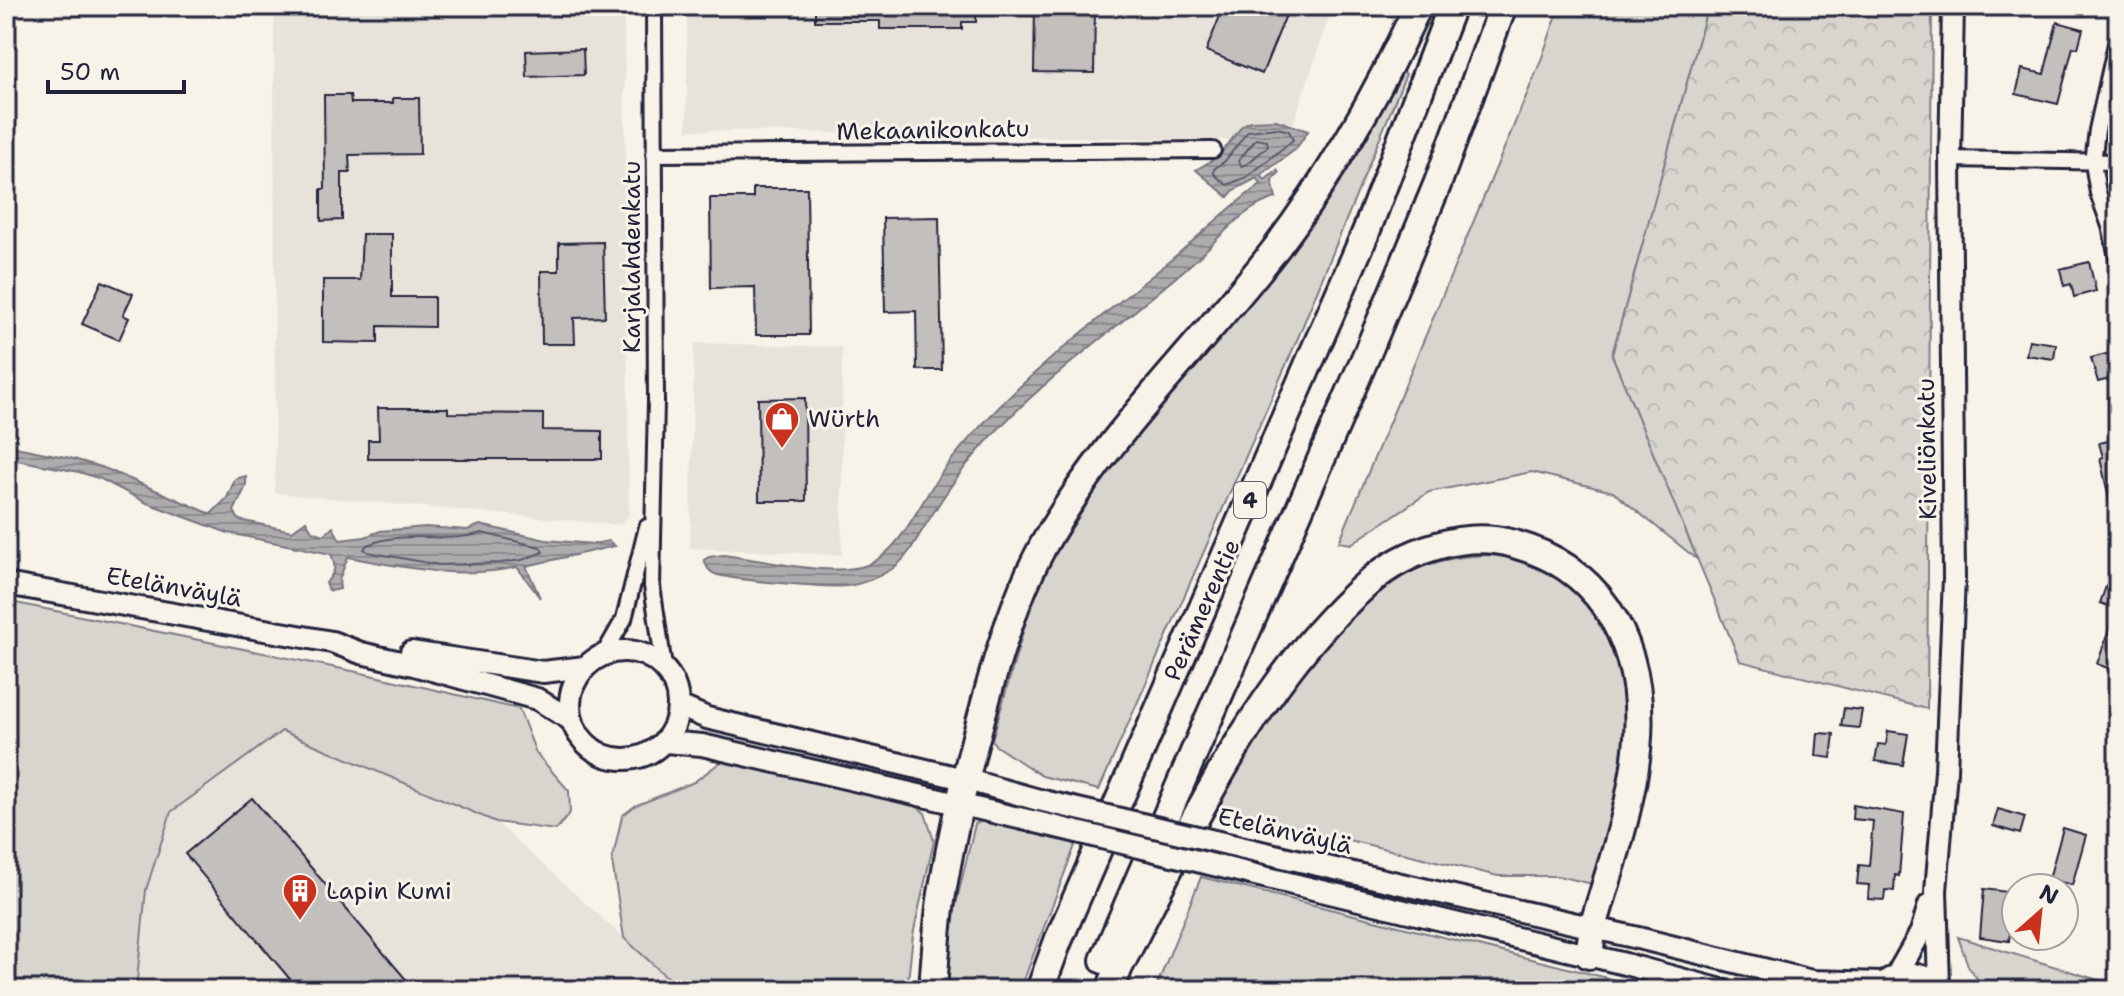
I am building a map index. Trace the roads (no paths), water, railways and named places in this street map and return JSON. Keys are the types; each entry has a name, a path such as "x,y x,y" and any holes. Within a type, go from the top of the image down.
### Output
{"highway":[{"path":"933,990 941,901 962,792 999,650 1022,588 1043,546 1086,479 1274,251 1304,210 1366,109 1418,6"},
{"name":"Perämerentie","path":"1040,990 1058,941 1366,232 1452,6"},
{"name":"Perämerentie","path":"1094,990 1369,349 1437,185 1503,6"},
{"path":"1110,990 1204,802 1261,711 1315,637 1368,583 1392,565 1419,552 1468,541 1507,542 1535,550 1577,575 1596,593 1612,616 1634,666 1640,723 1635,764 1593,927 1589,955"}],"main road":[{"name":"Kiveliönkatu","path":"1941,988 1936,891 1946,771 1954,578 1950,159 1953,6"},
{"name":"Etelänväylä","path":"6,584 332,642 367,643 494,666 543,672 585,667"},
{"name":"Etelänväylä","path":"332,642 361,653 537,699 571,720"},
{"path":"625,650 646,655 664,667 675,685 679,706 676,725 665,742 651,753 634,759 610,759 589,748 571,720 571,692 585,667 604,654 625,650"},
{"name":"Etelänväylä","path":"679,706 707,718 962,792 1036,822 1722,990"},
{"name":"Etelänväylä","path":"665,742 702,745 962,792 1039,800 1593,927 1812,981 1885,983 1919,974 1941,988"},
{"name":"Kiveliönkatu","path":"1885,983 1921,932 1936,891"}],"street":[{"name":"Karjalahdenkatu","path":"654,6 656,401 652,586 664,667"},
{"path":"2118,35 2093,163 2098,193 2118,261"},
{"name":"Mekaanikonkatu","path":"654,154 1213,150"},
{"path":"1950,159 2118,162"},
{"name":"Karjalahdenkatu","path":"604,654 624,619 652,507"}],"water":[{"path":"1276,120 1308,131 1296,149 1261,175 1265,180 1277,170 1279,173 1272,180 1276,198 1240,217 1191,264 1079,356 998,429 967,464 898,565 865,582 847,586 739,579 709,570 704,560 723,555 816,569 852,568 879,558 900,537 942,472 1017,390 1261,184 1257,178 1234,190 1228,197 1196,170 1219,156 1242,126 1250,121"},
{"path":"6,445 104,468 211,514 227,498 235,479 246,476 246,486 234,511 239,520 292,531 306,521 312,531 324,535 333,527 340,540 365,537 380,531 425,527 467,530 480,525 546,540 593,544 609,541 615,546 526,566 540,598 517,567 453,572 348,557 339,580 340,589 331,591 326,583 334,570 331,554 228,533 147,503 101,479 6,458"}],"place":[{"name":"Würth","path":"782,450"},
{"name":"Lapin Kumi","path":"300,922"}]}
